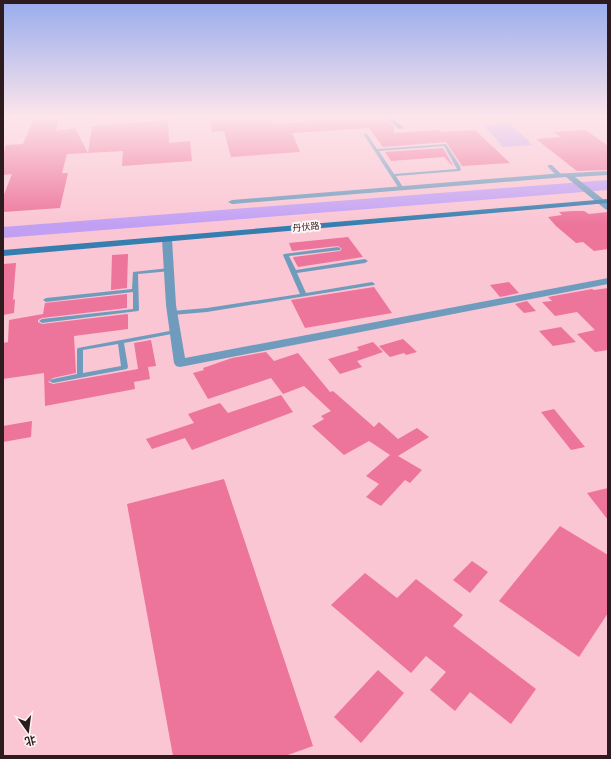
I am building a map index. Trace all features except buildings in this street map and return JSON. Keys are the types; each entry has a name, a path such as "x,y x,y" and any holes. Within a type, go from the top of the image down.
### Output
{"main road":[{"name":"丹伏路","path":"3,253 604,202"}],"street":[{"path":"232,202 608,173"},
{"path":"566,176 590,194 604,202 608,208"},
{"path":"167,239 172,313 180,363 608,281"}],"lane":[{"path":"378,153 402,188"},
{"path":"394,175 459,170 451,153"},
{"path":"550,166 566,176"},
{"path":"304,295 286,255 338,249"},
{"path":"294,272 365,261"},
{"path":"42,321 136,310 135,273 169,270"},
{"path":"172,313 207,310 372,284"},
{"path":"46,300 135,290"},
{"path":"80,375 80,349 175,332"},
{"path":"53,381 125,367 121,342"}],"shaded area":[{"path":"608,180 608,190 3,238 3,227"}]}
